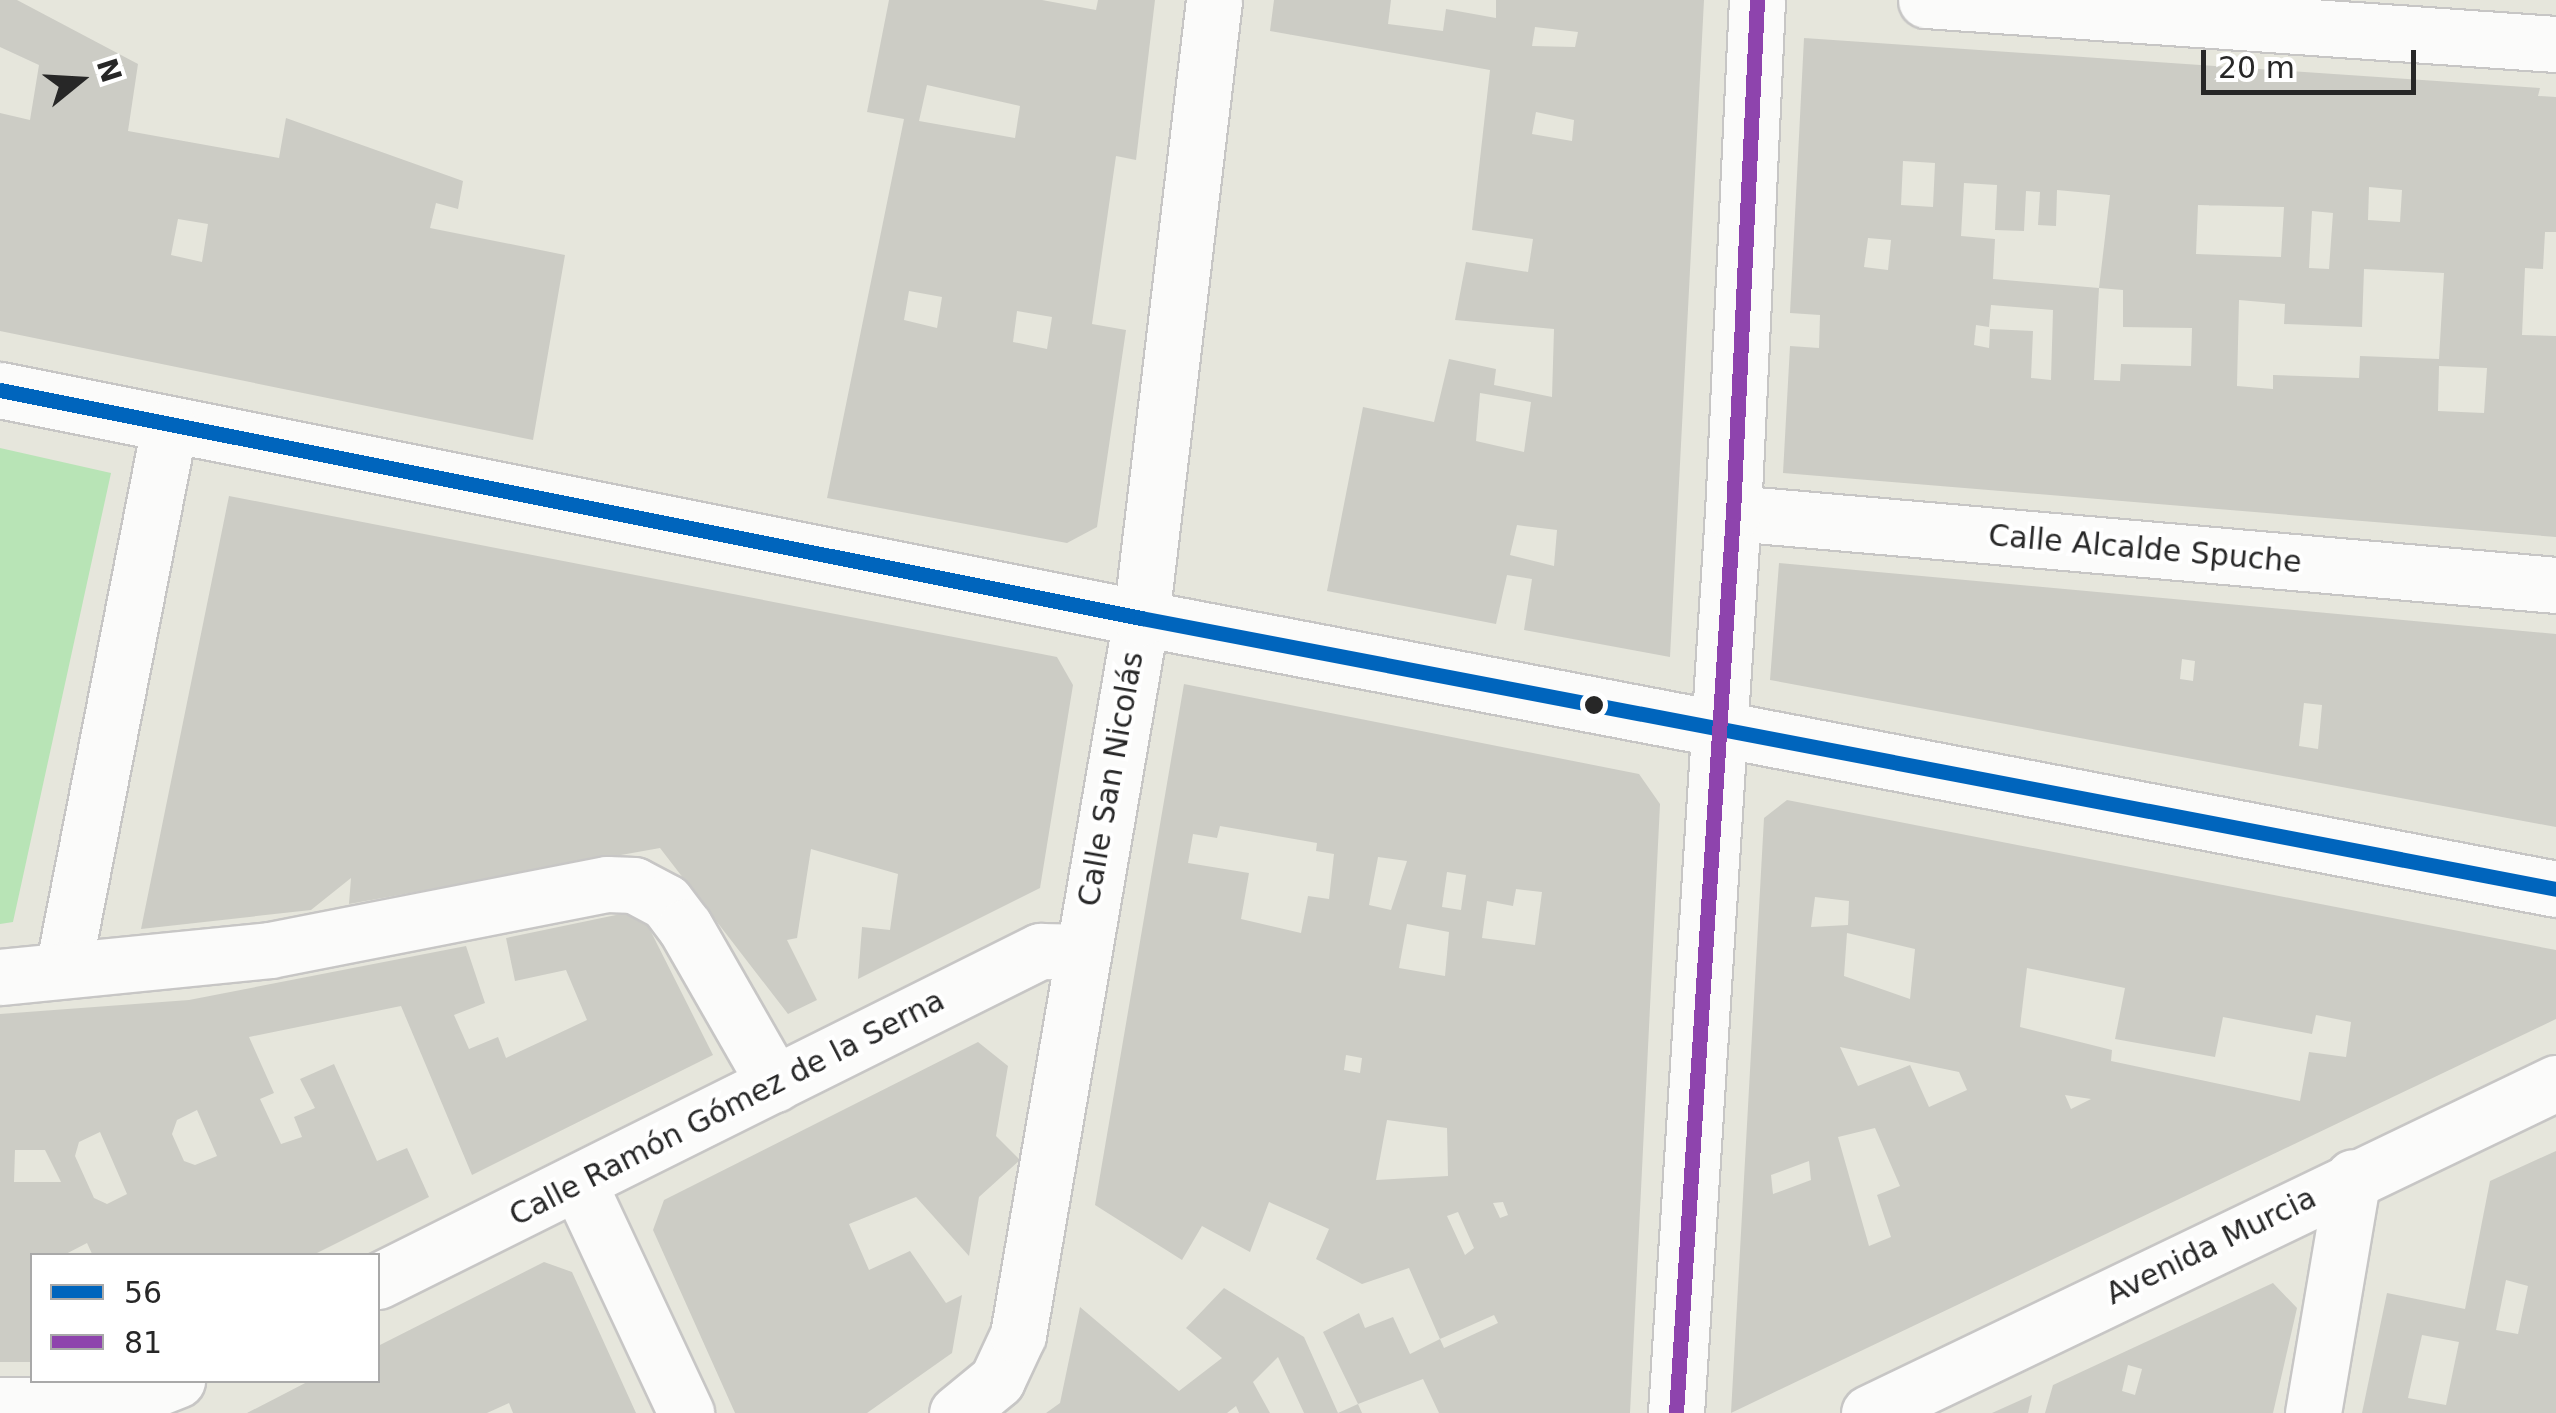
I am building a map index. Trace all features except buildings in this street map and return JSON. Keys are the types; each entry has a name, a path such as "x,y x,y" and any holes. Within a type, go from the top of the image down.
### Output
{"street":[{"name":"Calle San Nicolás","path":"956,1413 997,1380 1018,1335 1079,952 1141,618 1214,0"},
{"path":"1676,1413 1733,514 1757,0"},
{"path":"1926,0 2556,44"},
{"path":"0,390 169,428 1141,618 2556,889"},
{"path":"64,969 169,428"},
{"name":"Calle Alcalde Spuche","path":"1733,514 2556,585"},
{"path":"0,977 270,950 607,884 634,886 666,902 685,927 775,1084"},
{"name":"Calle Ramón Gómez de la Serna","path":"380,1280 1040,951 1079,952"},
{"name":"Avenida Murcia","path":"1874,1412 2352,1177 2556,1083"},
{"path":"2313,1413 2352,1177"},
{"path":"578,1182 686,1413"},
{"path":"0,1405 114,1405 169,1383"}],"green space":[{"path":"0,448 111,473 13,922 0,924"}],"transit line":[{"name":"81","path":"1676,1413 1733,513 1757,0"},
{"name":"56","path":"0,390 1141,618 2556,889"}]}
